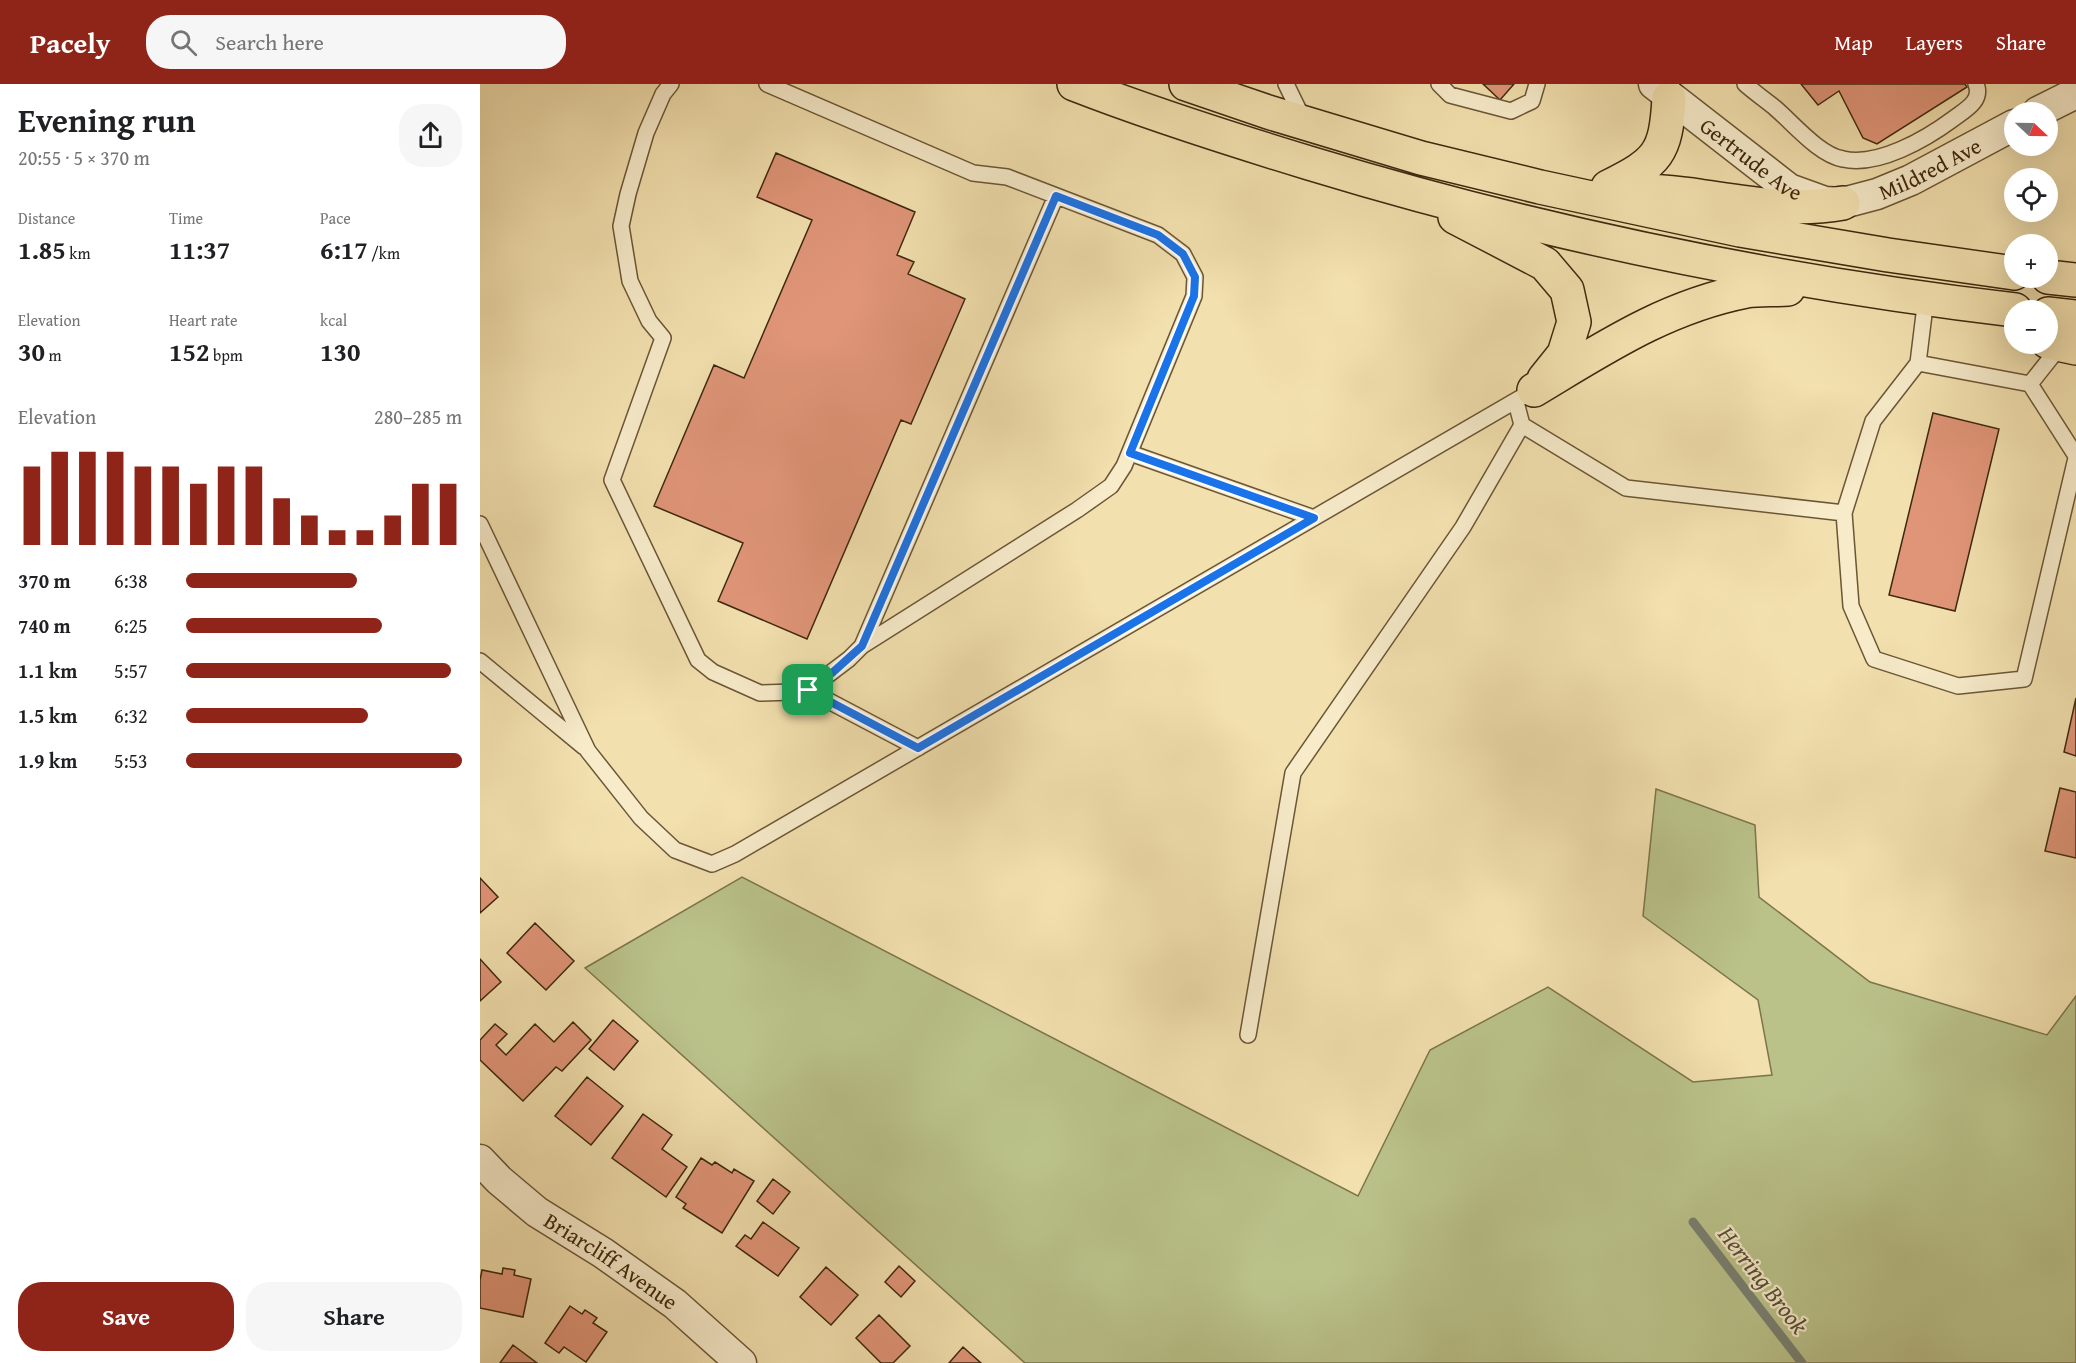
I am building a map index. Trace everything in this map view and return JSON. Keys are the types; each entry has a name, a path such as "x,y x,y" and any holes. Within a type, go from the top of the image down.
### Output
{"highway":[{"path":"1074,84 1257,147 1411,194 1608,241 1733,267 1938,301 2004,309"},
{"path":"1186,84 1421,158 1593,191 1740,230 2004,272"},
{"path":"1593,191 1632,175 1652,161 1663,145 1668,128 1670,89"},
{"path":"1593,191 1696,196 1773,207 1820,208 1843,203"},
{"path":"1411,194 1545,264 1567,290 1574,322 1564,354 1525,396"},
{"path":"2058,278 2076,279"},
{"path":"1525,396 1631,332 1689,306 1749,291 1857,288"},
{"path":"1938,301 2004,327"}],"street":[{"name":"Gertrude Ave","path":"1670,89 1789,189 1826,202 1843,203"},
{"path":"2058,102 2076,93"},
{"name":"Mildred Ave","path":"1843,203 1877,194 1911,180 2004,130"},
{"name":"Briarcliff Avenue","path":"482,1168 537,1212 603,1253 675,1304 741,1363"}],"lane":[{"path":"767,84 973,173 1007,177 1158,235 1183,254 1195,277 1194,296 1130,453 1111,486 862,646 832,673 808,690"},
{"path":"1286,84 1306,123"},
{"path":"1439,84 1450,95 1510,111 1532,101 1537,84"},
{"path":"1745,84 1816,145 1842,159 1870,161 1929,137 1974,104 1978,89 1976,84"},
{"path":"664,87 646,134 621,226 630,281 649,321 663,338 612,480 698,660 713,672 760,693 808,690 918,748"},
{"path":"862,646 1056,196"},
{"path":"1918,363 2030,384 2076,457 2024,679 1958,686 1874,659 1851,606 1844,513 1873,421 1918,363 1938,301"},
{"path":"2030,384 2065,338"},
{"path":"1248,1035 1293,773 1463,527 1522,425 1525,396"},
{"path":"480,661 588,751 641,818 675,850 712,864 735,854 1525,396"},
{"path":"1522,425 1626,488 1844,513"},
{"path":"1130,453 1314,518"},
{"path":"480,524 588,751"}],"green space":[{"path":"1656,789 1755,825 1759,897 1870,982 2047,1035 2076,996 2076,1363 1025,1363 585,968 742,877 1358,1196 1430,1050 1548,987 1693,1082 1772,1075 1758,1000 1643,916"}],"building":[{"path":"1483,84 1514,84 1500,100"},
{"path":"1801,84 1965,84 1967,87 1877,144 1863,138 1839,91 1818,105"},
{"path":"776,153 915,212 897,255 914,262 908,274 965,299 911,424 901,420 807,639 718,601 743,543 654,506 714,365 744,378 812,220 757,197"},
{"path":"1933,413 1999,429 1955,611 1889,595"},
{"path":"2076,698 2076,756 2064,752"},
{"path":"2060,788 2076,792 2076,858 2045,851"},
{"path":"480,878 498,897 480,913"},
{"path":"535,923 574,961 546,990 507,953"},
{"path":"480,959 501,982 480,1001"},
{"path":"613,1020 638,1041 614,1070 589,1049"},
{"path":"573,1022 591,1040 562,1071 556,1067 523,1101 480,1060 480,1040 495,1024 507,1034 496,1045 506,1055 535,1024 554,1042"},
{"path":"587,1077 623,1106 591,1145 555,1116"},
{"path":"643,1114 672,1135 662,1149 687,1167 666,1197 612,1158"},
{"path":"701,1158 712,1165 715,1162 732,1173 734,1169 754,1181 722,1233 683,1208 686,1204 676,1197"},
{"path":"773,1179 790,1192 773,1214 757,1201"},
{"path":"763,1222 799,1248 778,1276 736,1246 745,1235 751,1239"},
{"path":"899,1266 915,1281 901,1297 885,1282"},
{"path":"826,1267 858,1295 831,1325 800,1297"},
{"path":"503,1268 515,1270 514,1275 531,1279 523,1317 480,1308 482,1270 502,1274"},
{"path":"570,1306 582,1314 585,1310 597,1318 593,1323 607,1332 586,1362 564,1347 559,1353 545,1343"},
{"path":"879,1315 910,1346 893,1363 881,1363 856,1338"},
{"path":"513,1345 537,1363 500,1363"},
{"path":"963,1347 981,1363 949,1363"}],"waterway":[{"name":"Herring Brook","path":"1693,1222 1802,1363"}],"route":[{"path":"1056,196 1158,235 1183,254 1195,277 1194,296 1130,453 1314,518 918,748 808,690 832,673 862,646 1056,196"}]}
